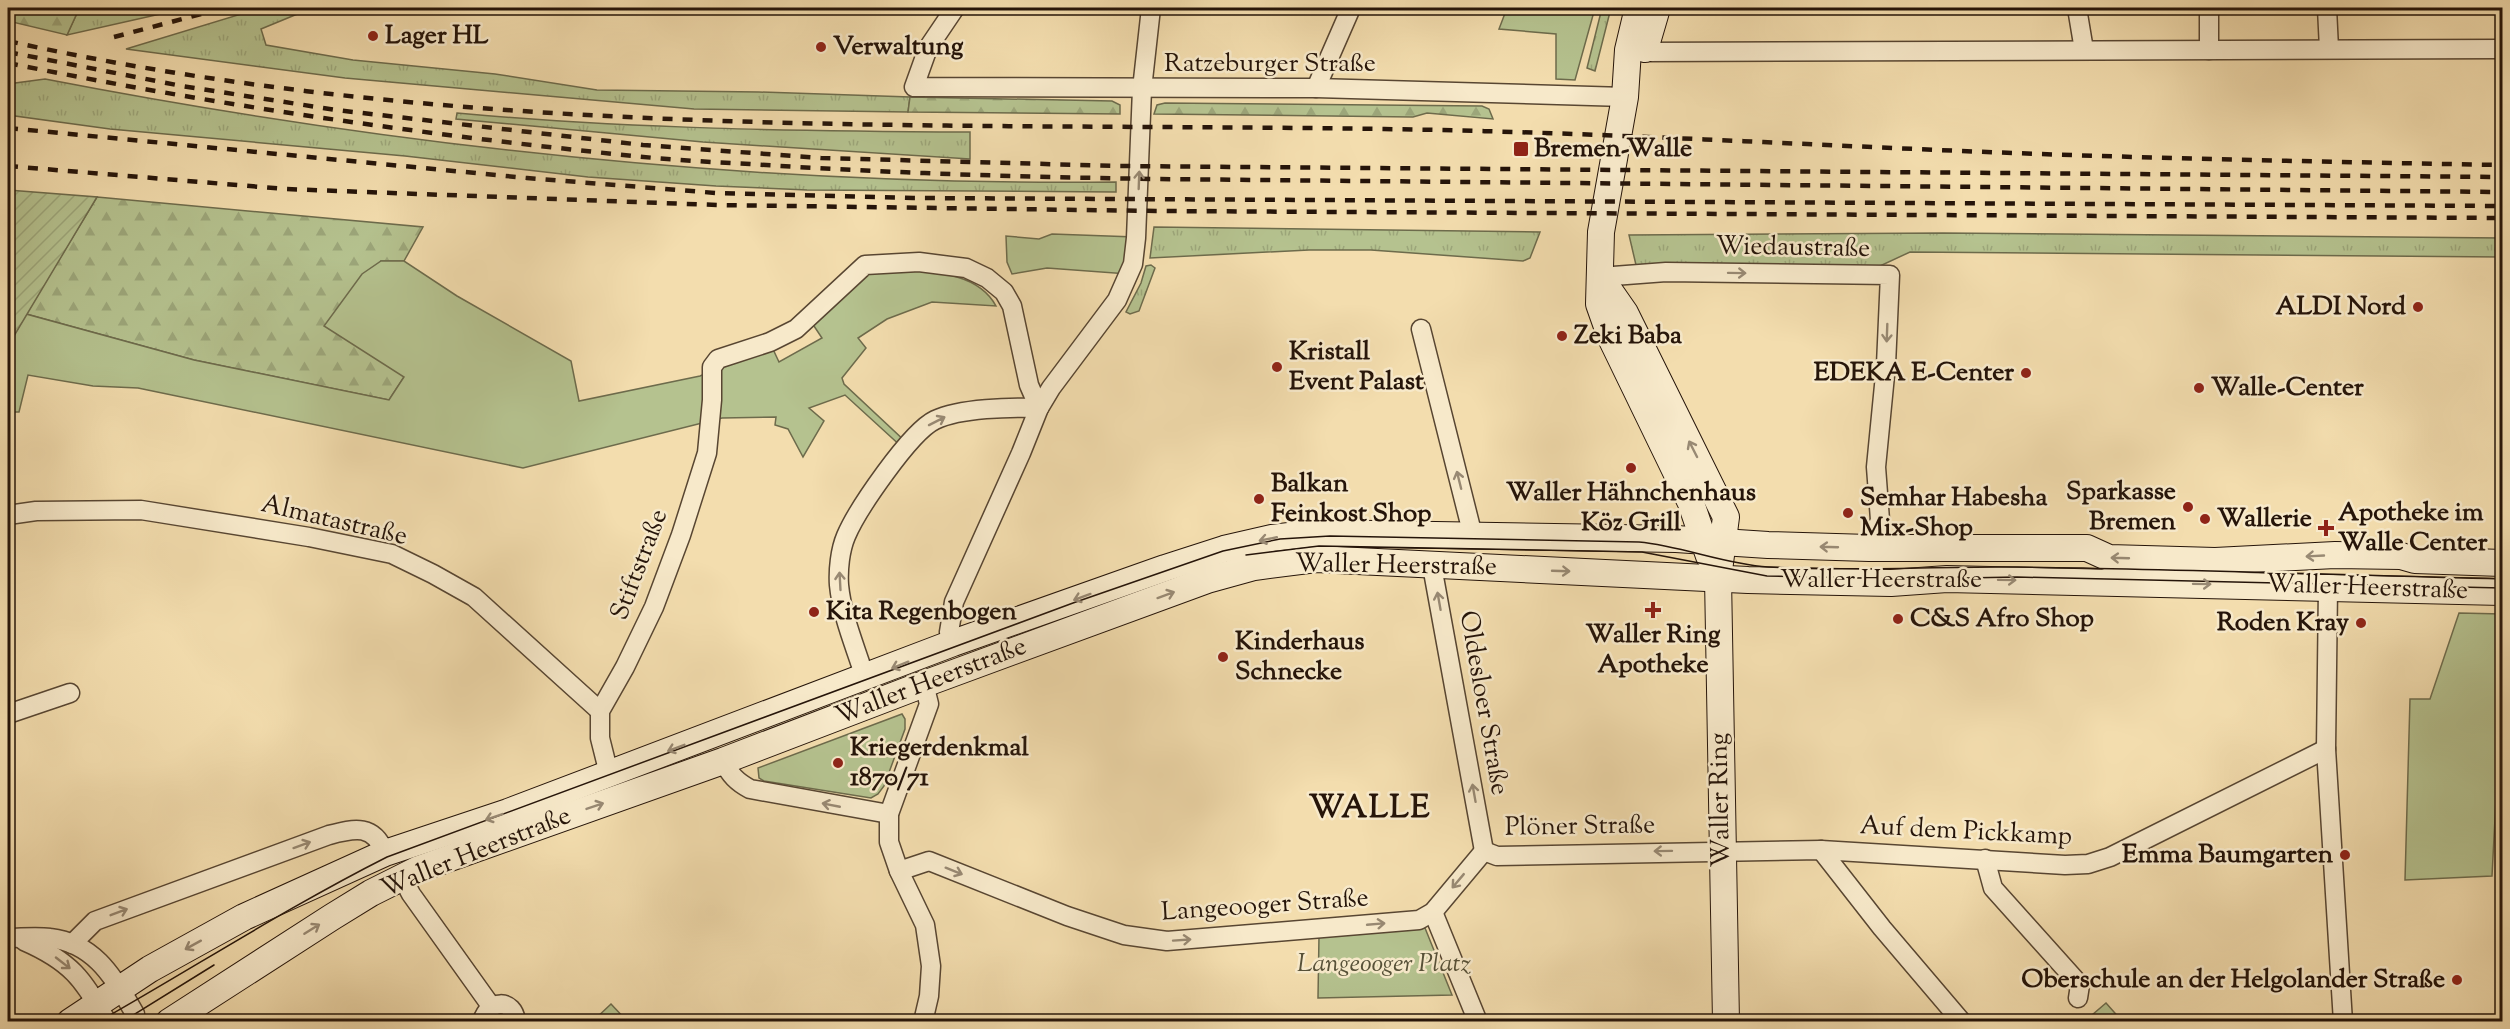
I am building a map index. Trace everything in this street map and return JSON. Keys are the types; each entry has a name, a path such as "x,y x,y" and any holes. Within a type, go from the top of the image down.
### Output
{"main road":[{"path":"1625,97 1628,50 1638,8"},
{"path":"1625,97 1644,52 1657,8"},
{"name":"Waller Ring","path":"1625,97 1601,232 1599,304 1611,338 1691,503 1714,541 1718,578 1721,851 1726,1022"},
{"name":"Waller Heerstraße","path":"70,1022 101,1012 119,987 244,917 385,854 508,812 953,644 1165,568 1224,549 1272,538 1314,533 1714,541 1869,548 2087,548 2109,558 2205,561 2335,555 2401,556 2415,560 2502,563"},
{"name":"Waller Heerstraße","path":"169,1022 272,954 402,877 507,837 723,761 924,684 1208,580 1254,567 1316,559 1718,578 1891,583 1947,579 2502,592"},
{"path":"2388,588 2383,586 2380,579 2384,567 2415,560"}],"street":[{"name":"Ratzeburger Straße","path":"954,8 928,48 914,87 1316,88 1625,97"},
{"path":"953,644 949,632 954,602 1022,453 1039,408 1051,388 1117,300 1133,264 1142,89 1151,8"},
{"path":"1316,88 1351,8"},
{"path":"2077,8 2084,50"},
{"path":"2209,8 2210,50"},
{"path":"2327,8 2329,49"},
{"path":"1644,52 2502,49"},
{"name":"Stiftstraße","path":"600,711 654,608 681,535 706,453 712,400 712,367 718,359 770,342 796,329 865,265 919,262 966,268 987,278 1004,292 1012,306 1029,385 1039,408"},
{"name":"Wiedaustraße","path":"1600,277 1679,272 1890,275 1886,365 1876,467 1880,520 1869,548"},
{"path":"1421,329 1473,536"},
{"path":"865,678 839,585 840,555 846,535 882,477 905,448 933,421 951,415 1012,407 1039,408"},
{"name":"Almatastraße","path":"8,515 36,511 141,510 309,537 392,554 474,597 600,711"},
{"name":"Oldesloer Straße","path":"1432,566 1484,850"},
{"path":"2328,587 2326,749 2343,1022"},
{"path":"923,1022 929,996 931,966 925,925 899,871 889,843 889,814 929,704 924,684"},
{"path":"8,714 70,693"},
{"path":"600,711 600,738 609,774"},
{"name":"Auf dem Pickkamp","path":"1721,851 1821,850 2065,865 2088,864 2110,857 2326,749"},
{"path":"723,761 729,774 750,789 889,814"},
{"name":"Waller Heerstraße","path":"72,944 95,921 329,835 351,829 372,832 381,841 385,854"},
{"name":"Plöner Straße","path":"1432,912 1484,850 1497,855 1721,851"},
{"path":"1821,850 1882,928 1962,1022"},
{"path":"1985,859 1993,888 2080,985 2078,998"},
{"name":"Langeooger Straße","path":"899,871 929,861 1067,916 1124,935 1167,941 1419,920 1432,912"},
{"path":"402,877 455,959 487,1014 498,1004 506,1006 512,1011 516,1022"},
{"path":"1432,912 1478,1022"},
{"path":"12,938 50,938 72,944 102,962 135,1014 135,1022"},
{"path":"12,938 61,960 86,984 101,1012"}],"green space":[{"path":"8,8 58,8 78,11 67,35 8,21"},
{"path":"149,8 187,8 67,35 78,11 122,12"},
{"path":"261,8 312,8 261,29 266,45 353,60 495,74 597,90 910,97 908,112 694,109 345,78 126,49"},
{"path":"1507,8 1554,8 1564,11 1565,8 1595,8 1575,80 1556,79 1556,34 1499,29"},
{"path":"1602,8 1611,8 1595,71 1587,68"},
{"path":"45,79 310,124 444,143 578,158 847,177 981,182 1116,182 1116,192 807,190 716,186 588,177 405,156 110,129 8,115 8,84"},
{"path":"910,97 1112,101 1120,105 1120,114 908,112"},
{"path":"1165,103 1482,106 1489,109 1493,119 1427,113 1413,117 1154,114 1157,105"},
{"path":"457,113 650,126 970,132 970,159 703,142 456,119"},
{"path":"8,190 97,197 8,346"},
{"path":"97,197 423,227 404,261 381,261 404,377 389,400 194,360 26,314"},
{"path":"1154,227 1540,232 1530,258 1523,261 1371,250 1309,250 1150,258"},
{"path":"1943,233 2502,238 2502,257 1910,252 1880,266 1636,265 1629,235"},
{"path":"1052,234 1135,237 1128,274 1047,268 1012,274 1007,262 1006,236 1039,239"},
{"path":"381,261 404,261 457,296 571,361 579,401 700,376 771,345 779,362 822,338 812,323 852,283 874,270 888,269 955,276 978,287 996,306 932,302 887,319 858,338 866,348 842,378 844,384 908,444 903,448 845,395 809,408 824,421 803,457 788,429 775,425 776,417 722,418 523,468 138,388 93,386 28,375 19,412 8,412 8,346 26,314 194,360 389,400 404,377 324,326 362,274"},
{"path":"1151,265 1155,268 1139,311 1130,314 1126,312 1141,283 1146,266"},
{"path":"2459,613 2502,614 2502,760 2497,780 2492,876 2405,880 2410,699 2430,699"},
{"path":"902,714 905,719 905,729 884,786 878,794 871,798 764,781 759,778 758,768"},
{"name":"Langeooger Platz","path":"1425,928 1452,995 1318,998 1319,936"},
{"path":"2106,1003 2122,1021 2085,1021"},
{"path":"611,1004 627,1021 593,1021"}],"tram line":[{"path":"98,1022 278,917 387,857 1073,603 1223,551 1280,539 1330,536 1639,542 1768,567 1861,569 2017,567 2502,579"},
{"path":"1246,555 1319,546 1642,552 1767,576 1910,579 2017,577 2502,588"},
{"path":"122,1022 214,965"}],"railway":[{"path":"114,37 224,8"},
{"path":"8,41 178,73 349,96 521,111 693,120 1384,129 1620,136 2073,155 2502,165"},
{"path":"8,52 182,86 336,110 643,145 821,158 1120,166 2502,177"},
{"path":"8,63 241,105 477,139 663,159 851,170 1156,179 2502,192"},
{"path":"8,128 527,178 716,193 913,198 2502,206"},
{"path":"8,166 285,189 717,205 1156,211 2502,218"}],"place":[{"name":"Lager HL","path":"373,36"},
{"name":"Verwaltung","path":"821,47"},
{"name":"Bremen-Walle","path":"1521,149"},
{"name":"ALDI Nord","path":"2418,307"},
{"name":"Zeki Baba","path":"1562,336"},
{"name":"Kristall Event Palast","path":"1277,367"},
{"name":"EDEKA E-Center","path":"2026,373"},
{"name":"Walle-Center","path":"2199,388"},
{"name":"Waller Hähnchenhaus Köz Grill","path":"1631,468"},
{"name":"Balkan Feinkost Shop","path":"1259,499"},
{"name":"Sparkasse Bremen","path":"2188,507"},
{"name":"Semhar Habesha Mix-Shop","path":"1848,513"},
{"name":"Wallerie","path":"2205,519"},
{"name":"Apotheke im Walle Center","path":"2326,528"},
{"name":"Waller Ring Apotheke","path":"1653,610"},
{"name":"Kita Regenbogen","path":"814,612"},
{"name":"C&S Afro Shop","path":"1898,619"},
{"name":"Roden Kray","path":"2361,623"},
{"name":"Kinderhaus Schnecke","path":"1223,657"},
{"name":"Kriegerdenkmal 1870/71","path":"838,763"},
{"name":"Emma Baumgarten","path":"2345,855"},
{"name":"Oberschule an der Helgolander Straße","path":"2457,980"}],"district":[{"name":"WALLE","path":"1370,809"}]}
